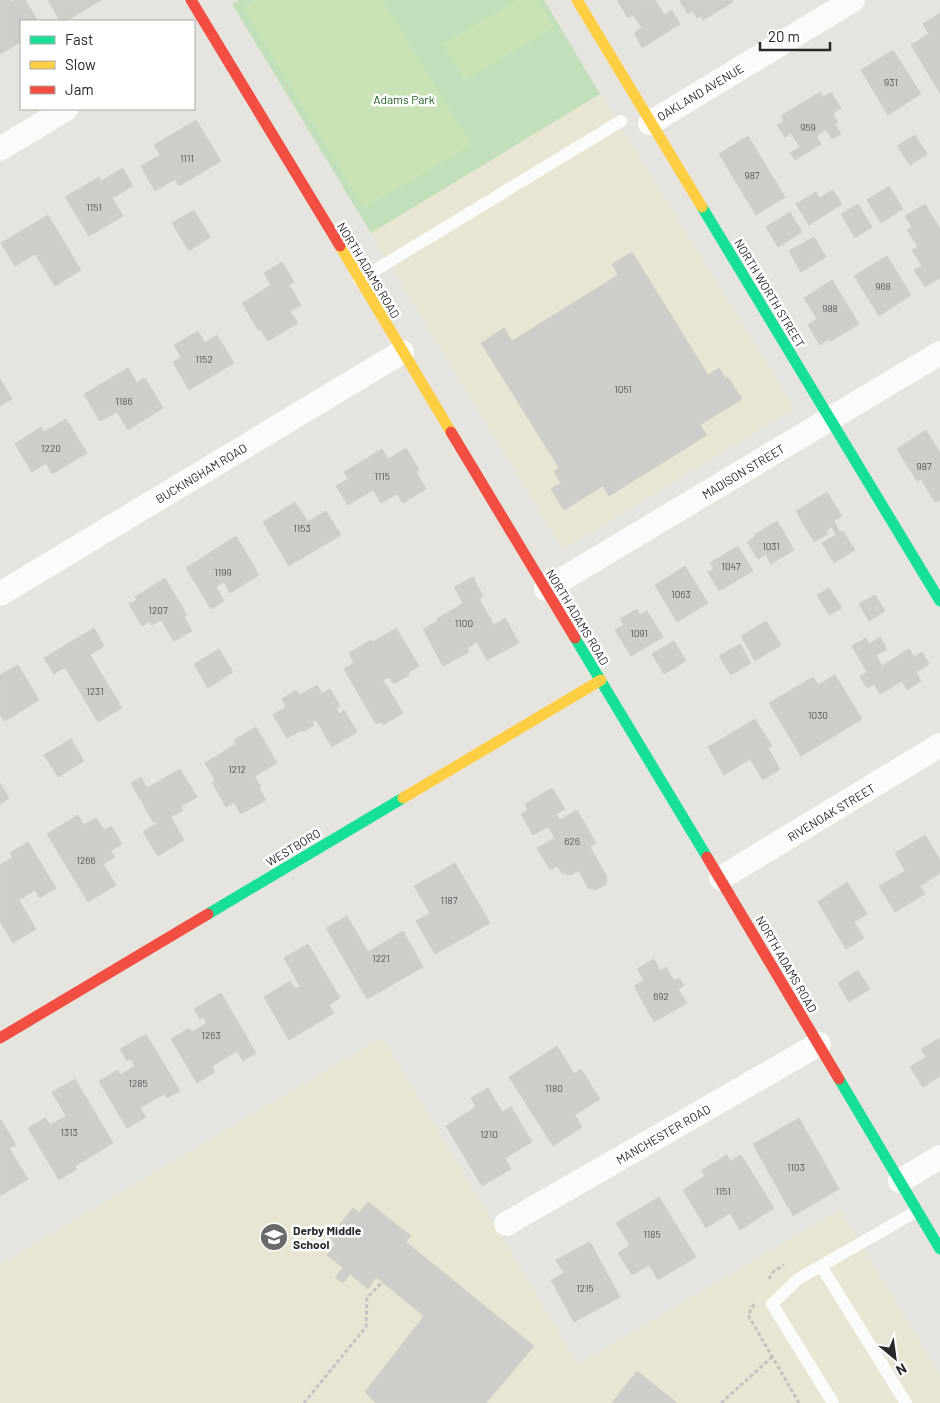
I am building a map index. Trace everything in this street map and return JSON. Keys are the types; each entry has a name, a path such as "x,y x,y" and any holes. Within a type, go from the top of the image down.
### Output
{"main road":[{"name":"NORTH ADAMS ROAD","path":"191,0 200,29 359,280 721,878 940,1249"},
{"name":"NORTH WORTH STREET","path":"577,0 940,601"},
{"name":"WESTBORO","path":"0,1038 601,680"}],"street":[{"name":"OAKLAND AVENUE","path":"650,123 853,0"},
{"path":"0,148 64,110"},
{"name":"BUCKINGHAM ROAD","path":"0,594 402,352"},
{"name":"MADISON STREET","path":"546,589 940,353"},
{"name":"RIVENOAK STREET","path":"721,878 940,745"},
{"name":"MANCHESTER ROAD","path":"506,1224 819,1044"},
{"path":"900,1181 940,1157"}],"lane":[{"path":"359,280 621,121"},
{"path":"832,1403 772,1304 798,1279 918,1211"},
{"path":"821,1266 906,1403"}],"path":[{"path":"304,1403 366,1327 367,1298 382,1282"},
{"path":"721,1403 772,1357"}],"shaded area":[{"path":"600,94 794,408 563,549 371,233"},
{"name":"Derby Middle School","path":"382,1038 578,1365 840,1210 940,1376 940,1403 0,1403 0,1265"}],"green space":[{"name":"Adams Park","path":"239,0 544,0 600,94 371,233 232,4"},
{"path":"254,0 382,0 471,145 364,208 243,7"},
{"path":"517,0 537,0 554,27 465,80 443,44"}],"building":[{"path":"0,0 10,0 11,2 14,0 25,0 37,20 20,20 20,43 0,54"},
{"path":"48,0 101,0 68,20 59,20"},
{"path":"617,0 655,0 664,15 672,10 680,24 642,48 634,33 642,28 633,15 628,18"},
{"path":"732,0 733,2 703,20 701,16 697,18 693,11 688,14 680,1"},
{"path":"940,13 940,93 911,45 929,34 923,24"},
{"path":"893,50 921,94 888,115 861,70"},
{"path":"820,92 823,97 831,92 841,108 833,113 838,123 835,124 841,134 832,139 826,130 816,136 821,144 795,160 790,153 800,147 791,133 785,137 777,125 784,121 781,116"},
{"path":"196,120 221,161 179,186 175,179 155,191 141,166 160,155 154,145"},
{"path":"915,135 927,154 910,165 897,146"},
{"path":"748,136 785,197 756,215 719,154"},
{"path":"123,168 133,186 112,198 123,216 89,236 65,197 99,177 101,181"},
{"path":"889,186 903,209 881,223 867,200"},
{"path":"833,190 842,204 809,225 796,204 816,192 819,198"},
{"path":"858,204 872,227 855,238 841,214"},
{"path":"925,204 940,229 940,278 925,287 914,270 922,266 912,250 918,247 907,230 912,227 905,216"},
{"path":"194,210 210,237 189,251 172,223"},
{"path":"790,212 802,232 778,247 766,227"},
{"path":"48,215 81,270 55,286 35,254 15,266 1,243"},
{"path":"814,237 826,257 801,272 789,251"},
{"path":"632,252 708,375 719,368 726,379 728,377 742,399 700,425 707,435 609,496 603,486 564,510 551,489 561,483 554,471 559,468 481,343 504,328 512,341 618,275 612,264"},
{"path":"887,256 911,295 879,316 854,276"},
{"path":"282,262 294,282 289,285 301,305 290,311 298,323 268,341 260,329 258,330 242,303 271,285 264,273"},
{"path":"832,280 859,324 831,341 829,339 820,345 808,325 817,319 804,298"},
{"path":"198,331 205,343 217,335 234,363 189,390 173,362 181,357 174,345"},
{"path":"128,368 137,383 145,378 163,408 128,430 117,412 100,421 84,394"},
{"path":"0,379 12,399 0,406"},
{"path":"66,419 87,453 52,474 46,463 32,472 15,444 41,427 44,432"},
{"path":"926,430 940,453 940,500 935,502 921,479 917,481 897,449"},
{"path":"406,448 419,470 416,472 426,489 403,503 397,494 381,503 373,490 348,505 336,486 348,479 344,472 382,449 388,459"},
{"path":"827,492 842,516 834,521 840,532 843,531 855,550 834,563 822,543 836,535 832,527 826,531 828,534 814,542 796,511"},
{"path":"295,502 308,522 326,511 341,535 289,566 263,522"},
{"path":"777,521 794,550 771,564 766,554 758,559 747,542 755,537 754,535"},
{"path":"236,536 259,575 230,593 224,582 216,587 224,601 211,609 186,568"},
{"path":"738,546 753,571 719,591 708,572 714,569 710,563"},
{"path":"685,566 708,603 677,622 655,585"},
{"path":"473,577 483,596 479,599 494,625 505,618 519,643 487,660 477,642 467,648 469,652 443,666 423,629 463,603 454,587"},
{"path":"165,578 187,615 184,617 192,631 174,641 161,620 152,625 150,621 142,626 129,604 137,600 135,597"},
{"path":"829,588 842,608 829,615 817,595"},
{"path":"875,595 885,611 869,621 859,604"},
{"path":"637,609 640,615 647,611 663,637 631,656 615,630 624,625 620,619"},
{"path":"766,621 781,645 755,661 741,636"},
{"path":"94,628 104,646 90,655 122,708 98,722 65,667 54,674 44,658"},
{"path":"396,628 419,666 394,684 389,677 383,680 403,713 383,725 381,722 376,724 344,669 354,663 349,653 371,640 373,642"},
{"path":"880,637 887,649 876,655 882,666 909,649 914,657 922,652 929,664 916,672 921,681 907,690 902,681 880,694 874,684 867,688 860,676 867,672 852,646 866,638 869,644"},
{"path":"674,641 686,661 664,674 652,654"},
{"path":"740,644 751,663 731,675 719,656"},
{"path":"219,649 233,672 208,688 194,664"},
{"path":"18,665 39,700 5,721 0,715 0,675"},
{"path":"835,675 862,719 801,756 769,703 813,677 818,685"},
{"path":"317,685 322,694 330,689 340,706 336,708 339,714 344,710 357,732 332,747 316,720 312,722 314,725 303,732 302,730 287,738 273,715 286,707 282,699 296,690 299,695"},
{"path":"755,719 772,746 768,748 780,769 763,780 750,759 724,775 708,747"},
{"path":"256,727 277,763 255,776 266,800 241,814 234,802 226,807 212,782 215,780 205,763 236,744 234,740"},
{"path":"71,739 84,761 58,777 44,755"},
{"path":"180,769 197,797 181,806 183,810 171,817 184,840 158,856 143,832 156,824 155,821 153,822 131,783 141,777 147,788"},
{"path":"0,783 9,798 0,804"},
{"path":"552,788 565,809 556,814 560,820 577,810 596,843 590,847 607,877 606,884 596,890 588,888 579,871 570,875 562,873 557,866 550,870 537,848 555,838 548,827 533,835 521,814 528,810 525,804"},
{"path":"78,815 84,825 96,818 104,830 111,826 122,844 111,851 115,857 103,864 116,885 88,902 47,834"},
{"path":"925,835 940,860 940,873 920,886 925,894 895,912 879,886 905,871 895,853"},
{"path":"28,842 56,888 40,898 35,890 19,900 36,929 13,943 0,921 0,865 13,857 10,853"},
{"path":"455,863 490,923 435,954 416,921 430,913 414,886"},
{"path":"847,882 867,914 854,922 864,938 846,949 818,902"},
{"path":"347,916 368,952 403,931 423,967 367,999 326,928"},
{"path":"308,944 340,998 329,1005 334,1013 289,1040 264,997 290,981 295,989 300,986 284,958"},
{"path":"654,959 660,971 666,967 674,981 679,978 684,985 678,989 687,1003 654,1022 634,986 644,980 637,969"},
{"path":"858,970 870,989 849,1002 838,983"},
{"path":"221,993 256,1053 243,1061 237,1051 212,1066 215,1072 197,1083 171,1039 189,1028 192,1032 207,1023 203,1017 200,1019 194,1009"},
{"path":"146,1034 180,1091 167,1098 164,1094 140,1108 146,1117 127,1128 99,1081 118,1070 120,1075 135,1066 131,1059 127,1061 120,1049"},
{"path":"940,1038 940,1076 923,1087 910,1067 926,1057 921,1049"},
{"path":"557,1046 574,1074 581,1069 600,1099 575,1115 582,1127 553,1146 509,1077"},
{"path":"75,1079 113,1143 75,1166 77,1169 59,1180 28,1128 45,1118 50,1125 66,1116 52,1092"},
{"path":"488,1088 502,1112 511,1107 532,1142 505,1158 511,1169 482,1186 446,1126 476,1107 471,1098"},
{"path":"799,1118 839,1189 793,1216 753,1144"},
{"path":"0,1121 16,1145 9,1148 28,1179 0,1196"},
{"path":"727,1155 730,1161 741,1155 774,1208 740,1230 730,1213 706,1228 683,1190 705,1176 702,1170"},
{"path":"659,1197 696,1257 658,1280 649,1265 632,1275 618,1253 630,1245 616,1223"},
{"path":"368,1202 411,1236 406,1242 534,1346 486,1403 376,1403 365,1392 424,1316 376,1277 368,1289 350,1274 343,1283 335,1277 343,1268 327,1255 335,1244 329,1238 353,1208 359,1213"},
{"path":"590,1242 620,1297 574,1322 551,1280 564,1273 556,1260"},
{"path":"637,1371 677,1403 612,1403"}],"traffic: fast":[{"path":"702,207 940,601"},
{"path":"575,638 707,857"},
{"path":"208,914 403,798"},
{"path":"839,1079 940,1249"}],"traffic: slow":[{"path":"577,0 702,207"},
{"path":"340,246 451,432"},
{"path":"403,798 601,680"}],"traffic: jam":[{"path":"191,0 340,246"},
{"path":"451,432 575,638"},
{"path":"707,857 839,1079"},
{"path":"0,1038 208,914"}],"place":[{"name":"Derby Middle School","path":"274,1237"}]}
